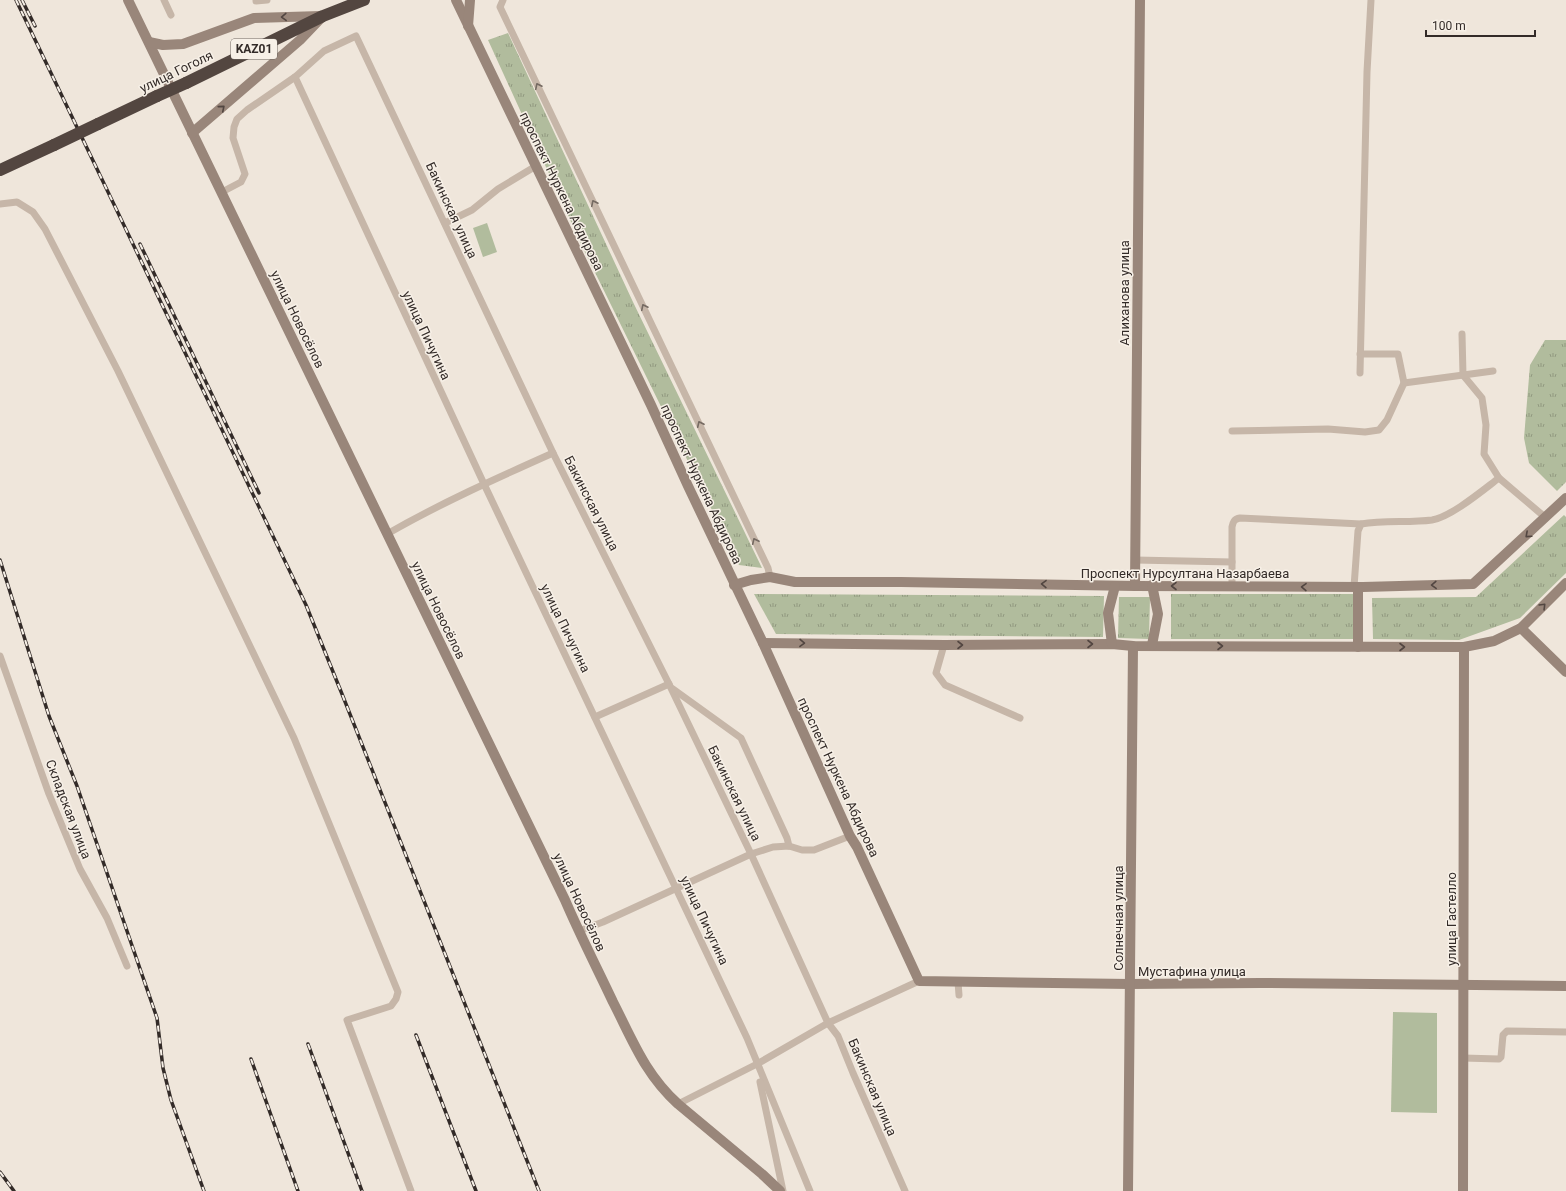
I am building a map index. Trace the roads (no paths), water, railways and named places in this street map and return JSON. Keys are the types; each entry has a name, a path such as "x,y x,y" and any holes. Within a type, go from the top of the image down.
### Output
{"highway":[{"name":"улица Гоголя","path":"0,170 186,83 323,16 364,0"}],"main road":[{"name":"улица Новосёлов","path":"128,0 644,1065 665,1092 678,1104 781,1191"},
{"path":"447,0 466,22"},
{"name":"проспект Нуркена Абдирова","path":"456,0 651,405 726,564 734,585 763,642 850,836 857,847 919,981"},
{"path":"466,22 470,0"},
{"name":"Алиханова улица","path":"1135,586 1138,395 1140,0"},
{"path":"149,42 163,45 183,44 254,18 323,16"},
{"path":"192,133 300,40 323,16"},
{"name":"Проспект Нурсултана Назарбаева","path":"770,577 795,582 901,582 1115,586 1356,587 1473,584 1565,501"},
{"path":"734,585 770,577"},
{"path":"763,642 944,645 1112,644 1133,646 1464,647 1494,641 1521,628 1566,583"},
{"path":"1152,585 1158,614 1152,645"},
{"path":"1112,644 1108,613 1115,586"},
{"path":"1356,587 1358,647"},
{"path":"1521,628 1566,672"},
{"name":"Солнечная улица","path":"1128,1191 1133,646"},
{"name":"улица Гастелло","path":"1463,1191 1464,647"},
{"name":"Мустафина улица","path":"919,981 1130,984 1464,984 1566,986"}],"street":[{"path":"164,0 171,15"},
{"path":"256,1 267,0"},
{"name":"проспект Нуркена Абдирова","path":"503,0 500,7 764,561 770,577"},
{"path":"1360,373 1367,72 1371,0"},
{"name":"Бакинская улица","path":"222,192 241,182 245,174 233,138 234,127 238,119 247,110 295,77 324,51 356,36 553,453 670,686 751,854 828,1023 838,1036 852,1073 905,1191"},
{"name":"улица Пичугина","path":"295,77 484,484 747,1038 810,1191"},
{"path":"445,223 472,210 498,189 536,166"},
{"path":"0,204 17,202 33,212 45,229 121,377 294,738 398,992 396,999 391,1006 347,1020 411,1191"},
{"path":"1462,334 1463,375 1482,398 1486,425 1484,454 1499,478 1546,518"},
{"path":"1232,431 1328,429 1365,432 1379,430 1387,420 1404,383 1398,354 1360,354"},
{"path":"1404,383 1493,371"},
{"path":"387,534 411,520 484,484 553,453"},
{"path":"1232,586 1232,527 1233,522 1236,519 1361,524 1390,521 1433,520 1456,509 1499,478"},
{"path":"1356,587 1358,531 1361,524"},
{"path":"1135,560 1232,562"},
{"path":"944,645 936,673 945,684 1020,718"},
{"name":"Складская улица","path":"0,656 50,794 80,869 107,918 127,966"},
{"path":"595,717 670,686 741,738 787,838 789,846"},
{"path":"579,931 677,889 751,854 773,847 789,846 802,850 814,850 850,836"},
{"name":"Мустафина улица","path":"678,1104 757,1064 828,1023 919,981"},
{"path":"958,982 959,995"},
{"path":"1464,1058 1501,1058 1503,1035 1505,1031 1566,1032"},
{"path":"757,1064 781,1191"}],"railway":[{"path":"16,0 306,605 539,1191"},
{"path":"22,0 35,26"},
{"path":"140,244 259,493"},
{"path":"0,560 49,716 77,786 157,1018 163,1068 171,1100 204,1191"},
{"path":"416,1035 476,1191"},
{"path":"308,1044 362,1191"},
{"path":"251,1059 298,1191"},
{"path":"0,1172 14,1191"}]}
